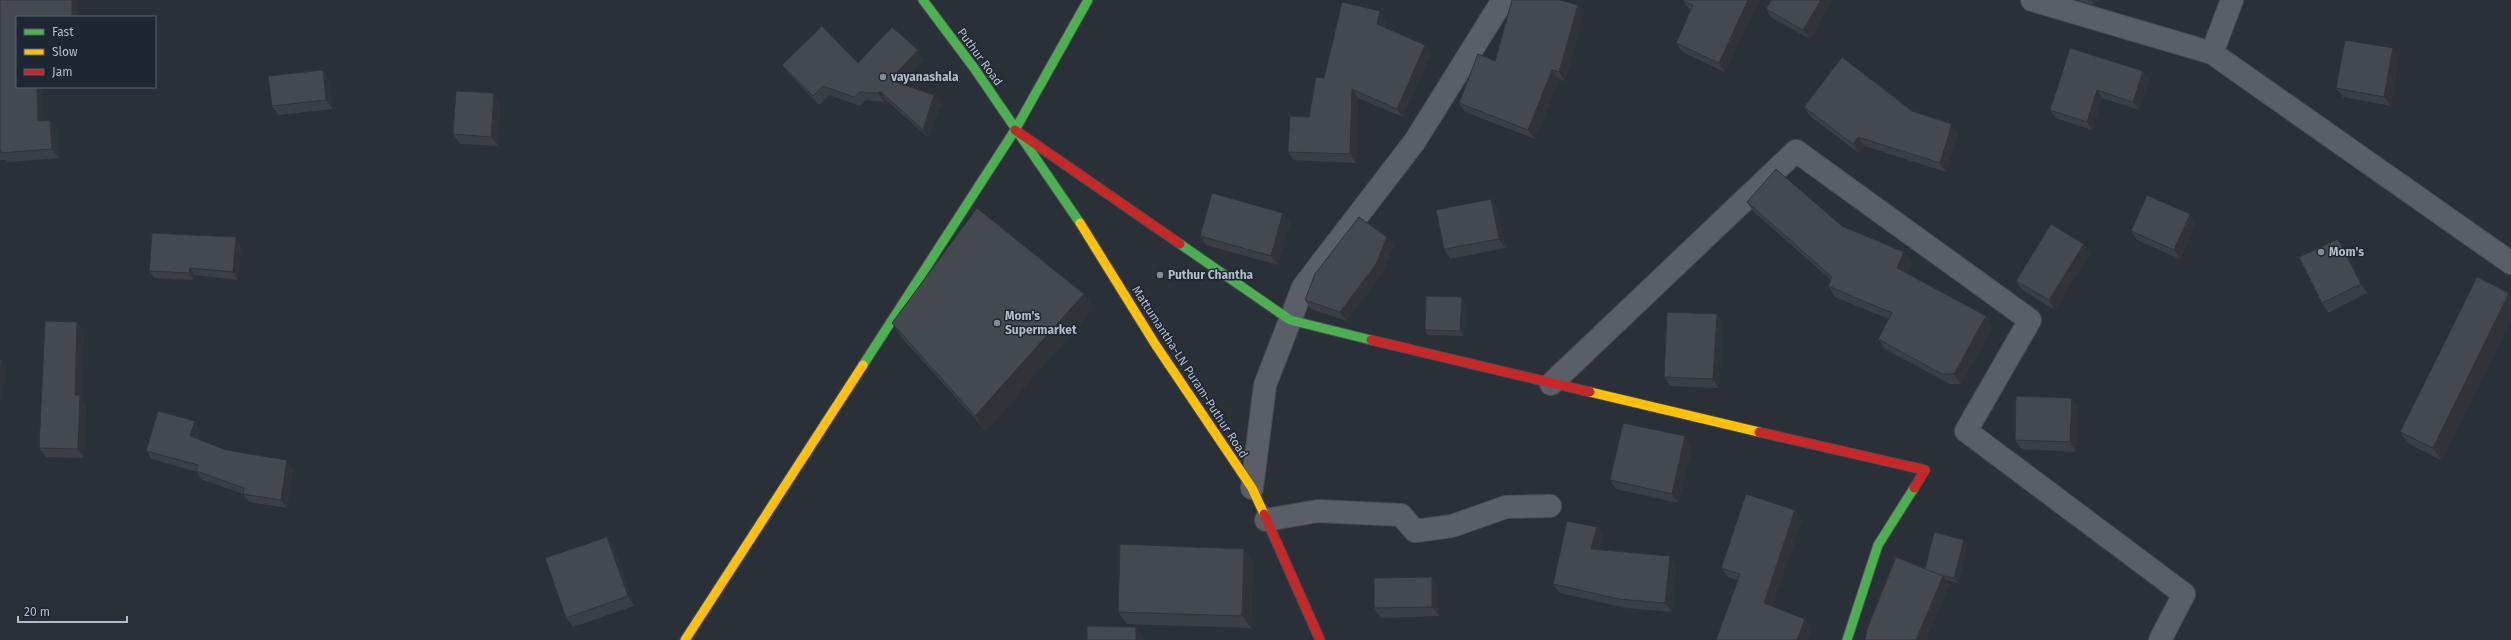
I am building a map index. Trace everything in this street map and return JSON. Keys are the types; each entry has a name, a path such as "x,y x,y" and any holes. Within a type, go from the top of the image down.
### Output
{"street":[{"name":"Puthur Road","path":"923,0 974,68 1015,130"},
{"path":"685,640 1015,130 1088,0"},
{"path":"1252,488 1265,385 1303,287 1415,141 1503,0"},
{"path":"2032,0 2212,53 2511,263"},
{"path":"2212,53 2232,0"},
{"path":"1015,130 1290,320 1551,384 1925,470 1878,545 1847,640"},
{"name":"Mattumantha-LN Puram-Puthur Road","path":"1015,130 1074,214 1155,344 1252,488 1320,640"},
{"path":"1551,384 1796,152 2030,320 1966,431 2184,594 2160,640"},
{"path":"1266,520 1318,511 1401,515 1415,531 1452,526 1506,508 1550,506"}],"building":[{"path":"0,0 72,0 72,16 16,16 16,88 37,88 38,121 50,120 52,149 1,153"},
{"path":"1512,0 1560,0 1578,5 1559,72 1552,70 1528,130 1459,103 1478,54 1495,61"},
{"path":"1748,0 1719,63 1676,43 1693,5 1683,1"},
{"path":"1771,0 1821,0 1803,30 1766,9"},
{"path":"1342,2 1380,11 1377,24 1425,45 1397,109 1352,89 1350,154 1288,152 1290,116 1309,117 1316,77 1324,78"},
{"path":"822,26 858,63 892,27 918,50 890,80 934,95 923,130 880,91 878,93 860,92 854,97 823,86 813,96 782,65"},
{"path":"2345,40 2393,48 2384,97 2336,88"},
{"path":"2070,48 2143,71 2133,102 2097,90 2087,122 2050,110"},
{"path":"1842,57 1912,111 1952,124 1940,163 1858,137 1853,144 1804,107"},
{"path":"323,70 326,100 272,106 268,76"},
{"path":"456,91 494,93 491,137 453,134"},
{"path":"1776,169 1842,226 1904,252 1897,268 1986,316 1954,374 1942,374 1878,339 1892,313 1828,286 1832,277 1747,202"},
{"path":"1212,193 1283,213 1271,256 1200,236"},
{"path":"2147,195 2190,214 2174,250 2131,231"},
{"path":"1491,199 1499,239 1444,249 1436,210"},
{"name":"Mom's Supermarket","path":"977,208 1084,294 975,416 892,323"},
{"path":"1359,217 1387,237 1376,264 1340,312 1305,300 1315,274"},
{"path":"2051,224 2084,244 2049,300 2016,281"},
{"path":"152,233 236,237 233,272 190,268 189,273 149,271"},
{"path":"2338,239 2361,284 2322,303 2299,257"},
{"path":"2477,277 2509,293 2433,448 2400,432"},
{"path":"1426,296 1462,297 1460,331 1425,330"},
{"path":"1667,312 1717,314 1713,379 1664,377"},
{"path":"45,321 77,322 75,395 80,395 78,449 39,448"},
{"path":"2016,396 2072,398 2070,442 2015,440"},
{"path":"158,411 195,421 190,436 226,450 287,460 281,500 243,494 244,488 196,471 198,465 146,451"},
{"path":"1623,423 1685,436 1672,494 1610,480"},
{"path":"1746,494 1795,510 1764,603 1805,619 1797,640 1716,640 1740,574 1721,568"},
{"path":"1567,521 1597,527 1591,549 1670,556 1665,603 1619,599 1553,584"},
{"path":"1934,532 1964,540 1954,578 1940,575 1925,569"},
{"path":"607,537 628,596 566,618 545,558"},
{"path":"1120,544 1244,549 1242,616 1118,612"},
{"path":"1896,557 1943,576 1916,640 1865,640 1867,629"},
{"path":"1432,577 1432,607 1374,608 1374,578"},
{"path":"1087,626 1136,627 1136,640 1087,640"}],"traffic: fast":[{"path":"923,0 974,68 1080,223"},
{"path":"863,365 1015,130 1088,0"},
{"path":"1180,244 1290,320 1371,340"},
{"path":"1847,640 1878,545 1914,488"}],"traffic: slow":[{"path":"1080,223 1155,344 1252,488 1264,514"},
{"path":"685,640 863,365"},
{"path":"1590,392 1759,432"}],"traffic: jam":[{"path":"1015,130 1180,244"},
{"path":"1371,340 1590,392"},
{"path":"1759,432 1925,470 1914,488"},
{"path":"1264,514 1320,640"}],"place":[{"name":"vayanashala","path":"883,77"},
{"name":"Mom's","path":"2321,252"},
{"name":"Puthur Chantha","path":"1160,275"},
{"name":"Mom's Supermarket","path":"997,323"}]}
